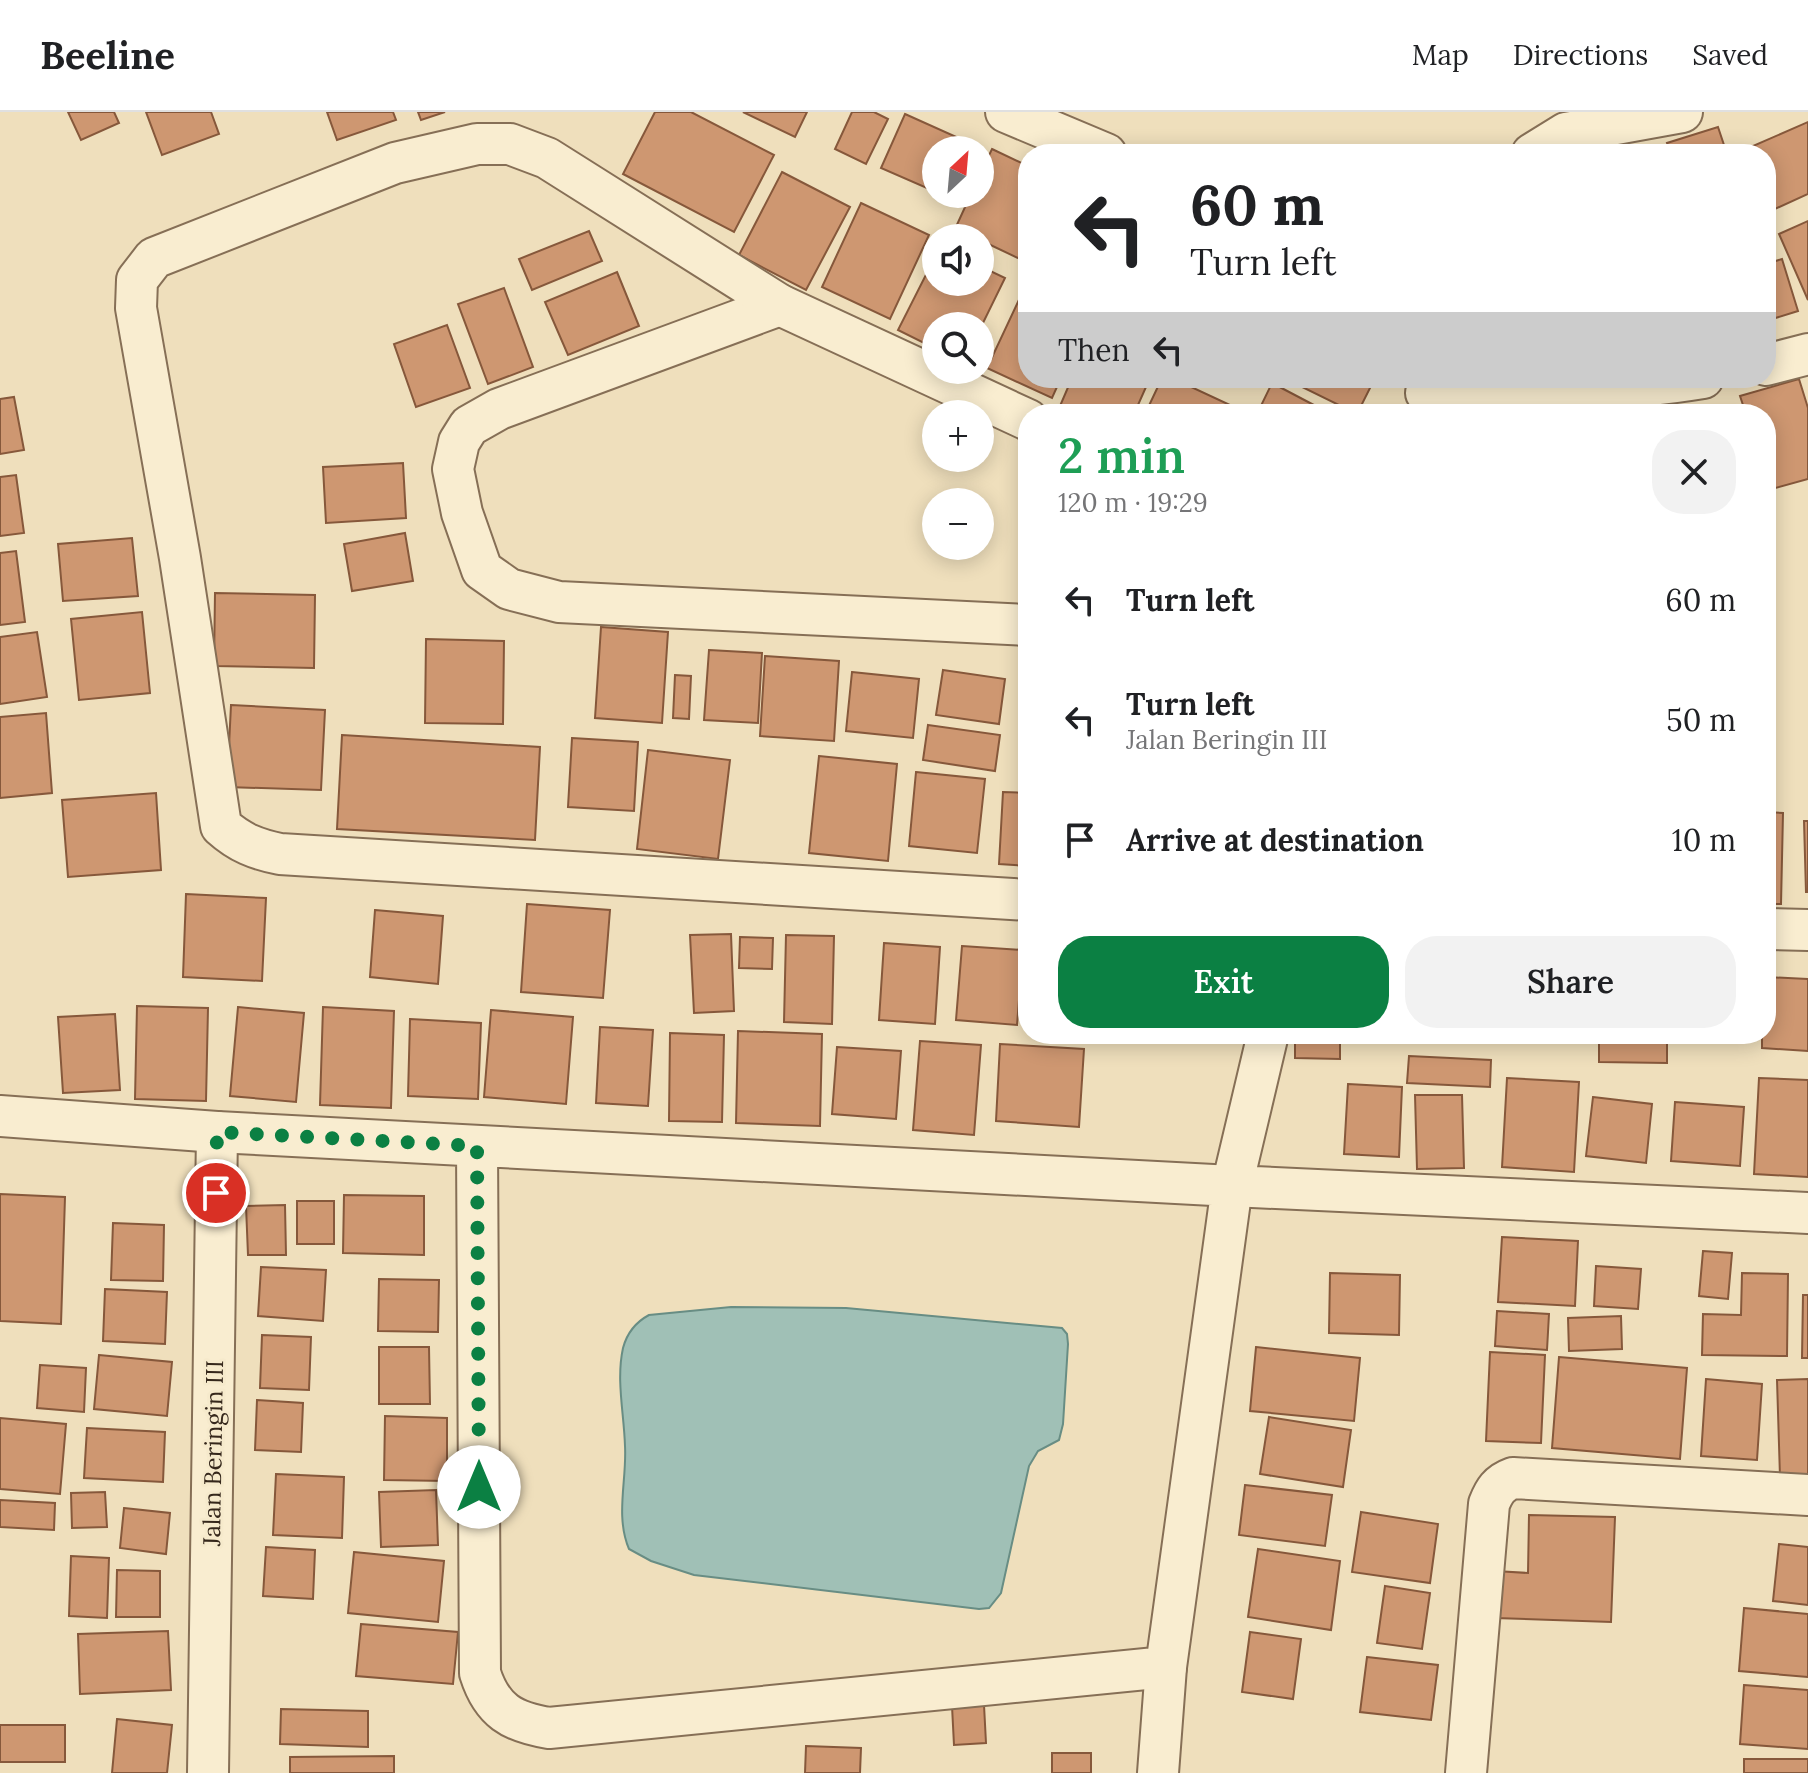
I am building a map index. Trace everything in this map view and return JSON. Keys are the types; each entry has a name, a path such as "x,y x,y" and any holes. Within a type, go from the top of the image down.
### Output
{"street":[{"path":"1006,112 1082,144"},
{"path":"1548,144 1566,133 1682,112"},
{"path":"1018,415 780,305 547,158 510,144 477,144 395,163 154,258 137,280 136,308 180,558 221,826 238,841 280,854 1018,899"},
{"path":"780,305 499,409 469,426 459,442 453,469 462,513 482,570 509,589 559,602 1018,625"},
{"path":"1776,362 1808,354"},
{"path":"1426,395 1619,388"},
{"path":"1776,929 1808,930"},
{"path":"1158,1773 1166,1667 1232,1186 1266,1044"},
{"path":"0,1116 477,1146 1808,1213"},
{"name":"Jalan Beringin III","path":"208,1773 217,1132"},
{"path":"477,1146 480,1673 486,1692 501,1711 524,1724 549,1728 1166,1667"},
{"path":"1466,1773 1489,1504 1502,1482 1513,1478 1808,1495"}],"water":[{"path":"731,1307 846,1308 1062,1328 1067,1334 1068,1344 1063,1424 1059,1440 1038,1451 1029,1466 1001,1593 989,1608 694,1575 651,1561 629,1549 622,1511 625,1446 620,1372 625,1343 633,1328 649,1315"}],"building":[{"path":"68,112 114,112 119,123 81,140"},
{"path":"146,112 211,112 219,134 162,155"},
{"path":"327,112 393,112 396,120 337,140"},
{"path":"418,112 445,112 421,120"},
{"path":"655,112 691,112 774,155 734,232 623,174"},
{"path":"743,112 807,112 795,137"},
{"path":"852,112 874,112 888,119 866,164 835,149"},
{"path":"905,114 954,136 922,136 922,186 881,168"},
{"path":"1808,122 1808,194 1776,208 1776,144 1758,144"},
{"path":"1718,127 1724,144 1667,144"},
{"path":"994,150 1018,161 1018,258 994,247 994,224 957,224 965,208 994,208"},
{"path":"782,172 850,207 806,290 739,255"},
{"path":"861,203 922,232 922,250 890,319 822,287"},
{"path":"1808,221 1808,300 1779,234"},
{"path":"589,231 602,261 532,290 519,259"},
{"path":"1782,259 1798,311 1776,318 1776,261"},
{"path":"617,272 639,326 568,355 545,302"},
{"path":"994,273 1005,278 988,312 922,312 922,342 898,330 922,283 922,296 994,296"},
{"path":"504,288 533,367 488,384 458,304"},
{"path":"1018,302 1018,382 994,371 994,353"},
{"path":"447,325 470,388 416,407 394,344"},
{"path":"1799,379 1808,408 1808,479 1776,488 1776,404 1743,404 1740,396"},
{"path":"1030,388 1056,388 1052,398"},
{"path":"1068,388 1146,388 1138,404 1061,404"},
{"path":"1157,388 1193,388 1228,404 1150,404"},
{"path":"1270,388 1282,388 1312,404 1262,404"},
{"path":"1304,388 1370,388 1362,404 1337,404"},
{"path":"14,397 24,450 0,454 0,399"},
{"path":"403,463 406,518 326,523 323,467"},
{"path":"16,475 24,533 0,536 0,477"},
{"path":"405,533 413,581 352,591 344,544"},
{"path":"132,538 138,596 63,601 58,544"},
{"path":"16,551 25,622 0,625 0,553"},
{"path":"215,593 315,595 314,668 214,666"},
{"path":"142,612 150,693 79,700 71,619"},
{"path":"601,627 668,632 662,723 595,718"},
{"path":"37,632 47,697 0,704 0,637"},
{"path":"426,639 504,641 503,724 425,723"},
{"path":"709,650 762,653 758,723 704,720"},
{"path":"765,656 839,661 834,741 760,736"},
{"path":"943,670 1005,679 999,724 936,715"},
{"path":"852,672 919,679 913,738 846,731"},
{"path":"675,675 691,676 689,719 673,718"},
{"path":"231,705 325,710 321,790 227,787"},
{"path":"46,713 52,793 0,798 0,717"},
{"path":"928,725 1000,735 995,771 923,760"},
{"path":"342,735 540,747 535,840 337,829"},
{"path":"572,738 638,742 634,811 568,807"},
{"path":"648,750 730,760 718,859 637,849"},
{"path":"819,756 897,764 888,861 809,853"},
{"path":"916,772 985,779 977,853 909,846"},
{"path":"1003,792 1018,793 1018,865 999,864"},
{"path":"156,793 161,870 68,877 62,800"},
{"path":"1776,813 1783,813 1781,904 1776,904"},
{"path":"1804,821 1808,821 1808,892 1806,892"},
{"path":"186,894 266,898 262,981 183,977"},
{"path":"527,904 610,910 603,998 521,992"},
{"path":"375,910 443,916 438,984 370,977"},
{"path":"731,934 734,1011 694,1013 690,935"},
{"path":"786,935 834,936 832,1024 784,1022"},
{"path":"740,937 773,938 772,969 739,968"},
{"path":"884,943 940,947 935,1024 879,1020"},
{"path":"962,946 1018,950 1017,1025 956,1020"},
{"path":"1776,977 1808,979 1808,1051 1762,1048 1762,1044 1776,1044"},
{"path":"137,1006 208,1008 206,1101 135,1099"},
{"path":"238,1007 304,1013 296,1102 230,1096"},
{"path":"323,1007 394,1011 391,1108 320,1105"},
{"path":"491,1010 573,1017 566,1104 484,1097"},
{"path":"115,1014 120,1090 63,1093 58,1017"},
{"path":"410,1019 481,1023 478,1099 408,1096"},
{"path":"600,1027 653,1030 648,1106 596,1103"},
{"path":"738,1031 822,1034 820,1126 736,1123"},
{"path":"670,1033 724,1035 722,1122 669,1121"},
{"path":"920,1041 981,1045 974,1135 913,1130"},
{"path":"1000,1044 1084,1049 1079,1127 996,1121"},
{"path":"1295,1044 1340,1044 1340,1059 1295,1058"},
{"path":"1599,1044 1667,1044 1667,1063 1599,1062"},
{"path":"837,1047 901,1051 896,1119 832,1114"},
{"path":"1409,1056 1491,1060 1490,1087 1407,1083"},
{"path":"1507,1078 1579,1082 1574,1172 1502,1167"},
{"path":"1759,1078 1808,1080 1808,1177 1754,1174"},
{"path":"1348,1084 1402,1087 1399,1157 1344,1154"},
{"path":"1415,1095 1462,1095 1464,1168 1417,1169"},
{"path":"1593,1097 1652,1104 1646,1163 1586,1156"},
{"path":"1675,1102 1744,1107 1740,1166 1671,1161"},
{"path":"0,1194 65,1197 61,1324 0,1321"},
{"path":"344,1195 424,1196 424,1255 343,1253"},
{"path":"297,1201 334,1201 334,1244 297,1244"},
{"path":"285,1205 286,1255 248,1255 246,1206"},
{"path":"113,1223 164,1225 163,1281 111,1280"},
{"path":"1502,1237 1578,1241 1575,1306 1498,1302"},
{"path":"1703,1251 1732,1253 1728,1299 1699,1296"},
{"path":"1596,1266 1641,1269 1638,1309 1594,1306"},
{"path":"261,1267 326,1270 323,1321 258,1316"},
{"path":"1330,1273 1400,1275 1399,1335 1329,1333"},
{"path":"1742,1273 1788,1274 1787,1356 1702,1355 1703,1314 1741,1315"},
{"path":"379,1279 439,1280 438,1332 378,1331"},
{"path":"105,1289 167,1292 165,1344 103,1341"},
{"path":"1803,1295 1808,1295 1808,1358 1802,1358"},
{"path":"1497,1311 1549,1314 1547,1350 1495,1346"},
{"path":"1621,1316 1622,1349 1569,1351 1568,1318"},
{"path":"262,1335 311,1337 309,1390 260,1388"},
{"path":"379,1347 429,1347 430,1404 379,1404"},
{"path":"1256,1347 1360,1358 1354,1421 1250,1411"},
{"path":"1490,1352 1545,1355 1541,1443 1486,1441"},
{"path":"99,1355 172,1362 167,1416 94,1409"},
{"path":"1559,1357 1687,1368 1680,1459 1552,1448"},
{"path":"40,1365 86,1368 84,1412 37,1408"},
{"path":"1706,1379 1762,1384 1757,1460 1701,1456"},
{"path":"1808,1379 1808,1476 1780,1477 1777,1380"},
{"path":"257,1400 303,1403 301,1452 255,1450"},
{"path":"385,1416 447,1418 447,1481 384,1480"},
{"path":"1269,1417 1351,1430 1343,1487 1260,1474"},
{"path":"0,1418 66,1424 60,1494 0,1489"},
{"path":"87,1428 165,1432 163,1482 84,1478"},
{"path":"276,1474 344,1477 342,1538 273,1535"},
{"path":"1245,1485 1332,1495 1325,1546 1239,1535"},
{"path":"436,1490 438,1545 381,1547 379,1492"},
{"path":"105,1492 107,1527 72,1528 71,1493"},
{"path":"0,1500 55,1503 54,1530 0,1527"},
{"path":"124,1508 170,1513 166,1554 120,1548"},
{"path":"1361,1512 1438,1524 1430,1583 1352,1572"},
{"path":"1529,1515 1615,1517 1611,1622 1495,1618 1496,1571 1528,1573"},
{"path":"1779,1544 1808,1547 1808,1605 1773,1601"},
{"path":"266,1547 315,1550 313,1599 263,1596"},
{"path":"1258,1549 1340,1561 1331,1630 1248,1617"},
{"path":"354,1552 444,1561 438,1622 348,1613"},
{"path":"71,1556 109,1558 107,1618 69,1616"},
{"path":"117,1570 160,1571 160,1617 116,1617"},
{"path":"1385,1586 1430,1593 1422,1649 1377,1643"},
{"path":"1744,1608 1808,1614 1808,1677 1739,1671"},
{"path":"361,1624 458,1632 453,1684 356,1676"},
{"path":"168,1631 171,1690 80,1694 78,1634"},
{"path":"1250,1632 1301,1639 1293,1699 1242,1692"},
{"path":"1367,1657 1438,1665 1431,1720 1360,1712"},
{"path":"1744,1685 1808,1690 1808,1749 1740,1744"},
{"path":"984,1705 986,1743 954,1745 952,1706"},
{"path":"281,1709 368,1711 368,1747 280,1744"},
{"path":"117,1719 172,1725 167,1773 112,1773"},
{"path":"0,1725 65,1725 65,1762 0,1762"},
{"path":"806,1746 861,1748 860,1773 805,1773"},
{"path":"1052,1753 1091,1753 1091,1773 1052,1773"},
{"path":"394,1756 394,1773 290,1773 290,1757"},
{"path":"1744,1759 1808,1759 1808,1773 1744,1773"}],"route":[{"path":"216,1193 217,1132 477,1146 479,1487"}]}
